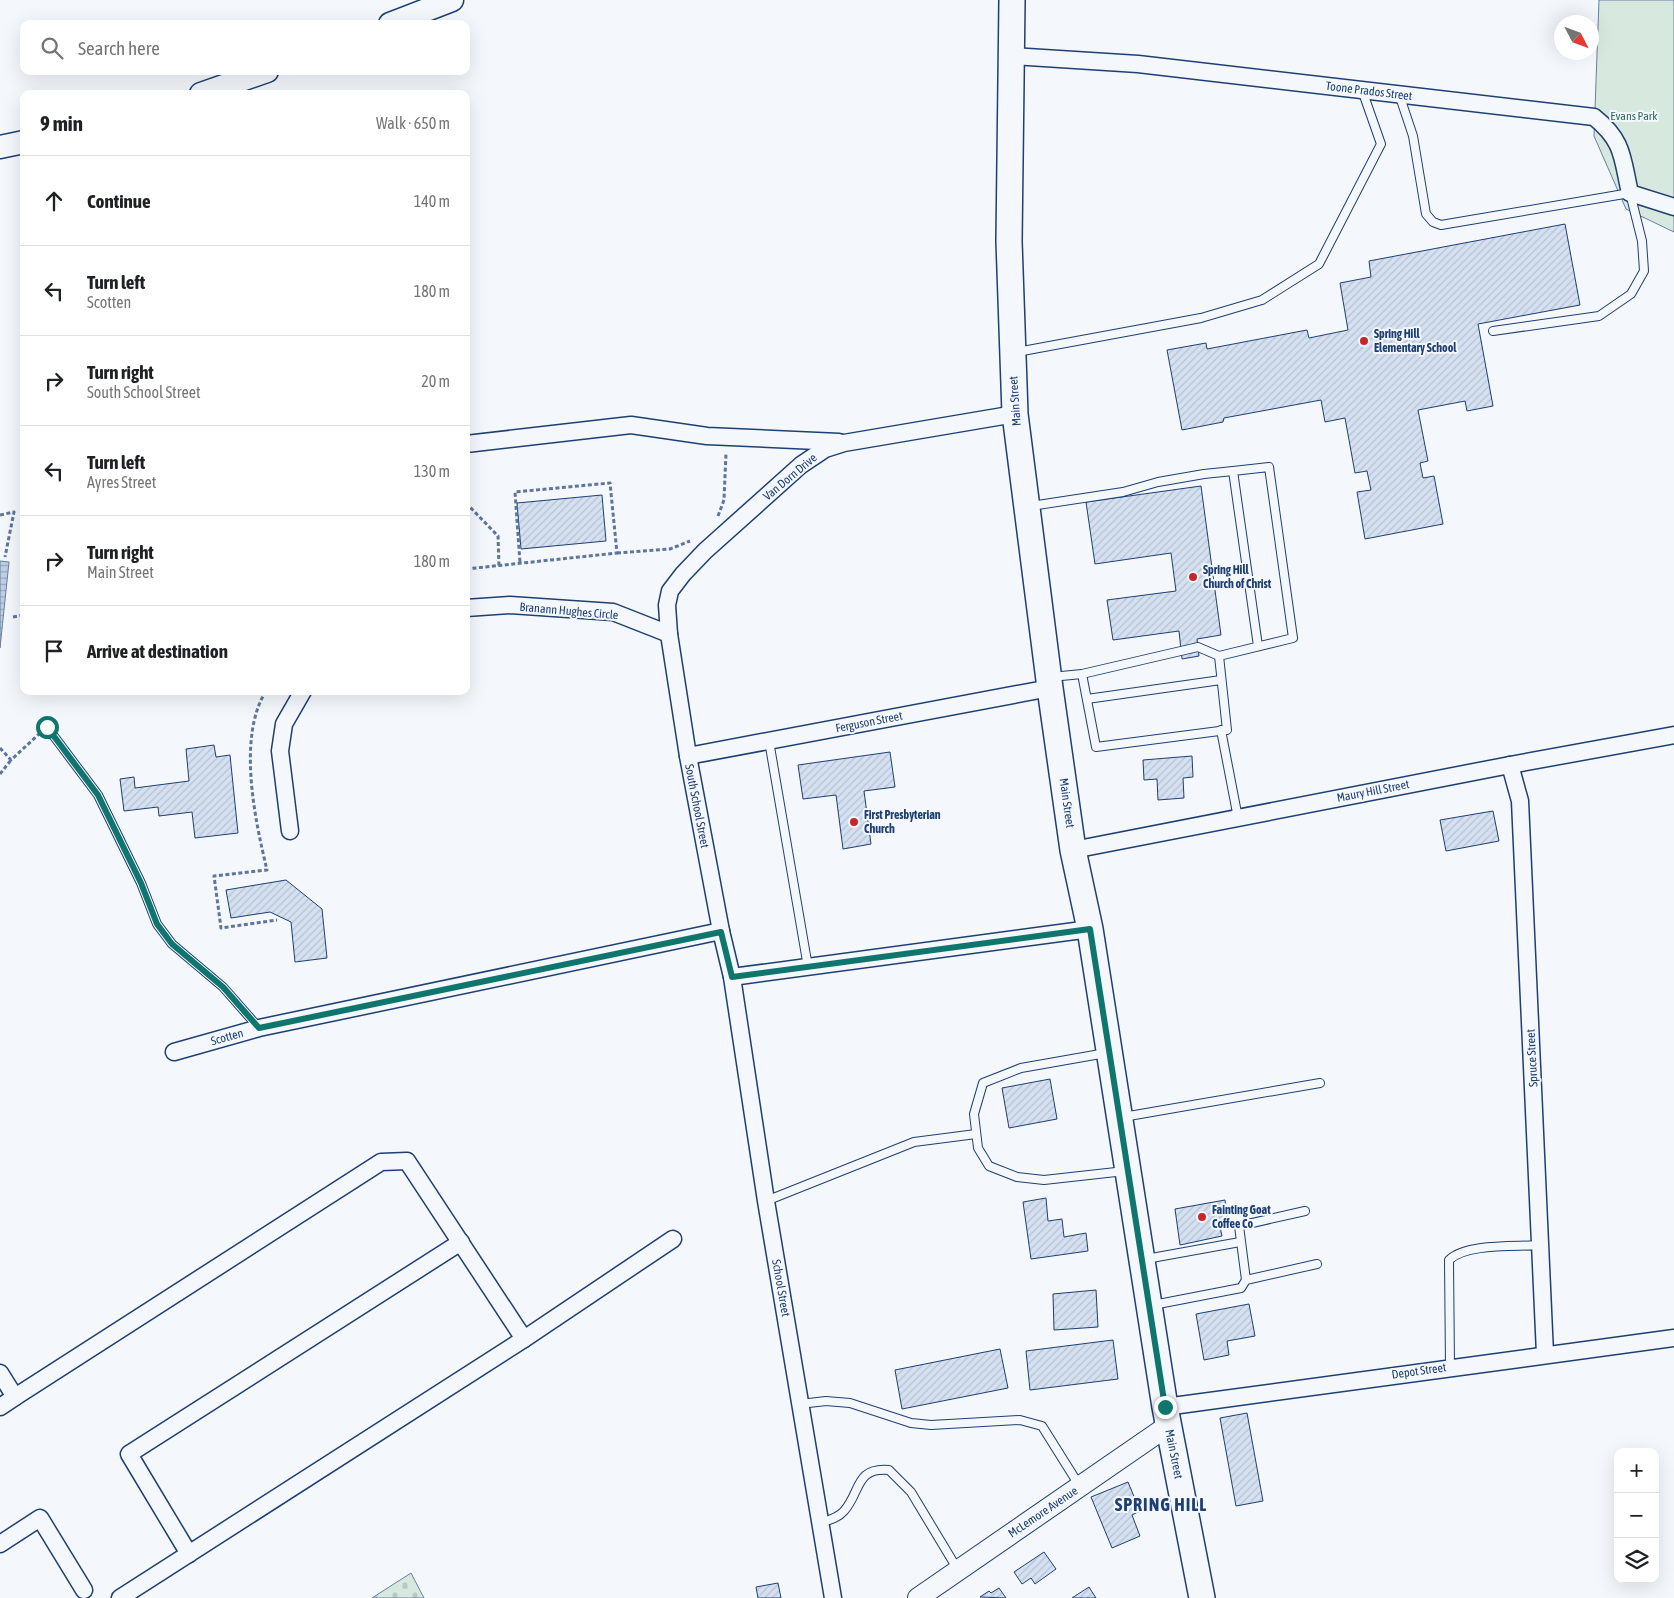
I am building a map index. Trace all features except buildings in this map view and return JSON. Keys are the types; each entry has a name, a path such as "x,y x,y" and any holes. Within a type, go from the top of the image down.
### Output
{"main road":[{"path":"400,20 452,0"},
{"name":"Main Street","path":"1012,0 1008,241 1015,414 1049,682 1073,850 1090,929 1167,1416 1202,1598"},
{"path":"212,90 256,75"},
{"path":"0,147 20,143"}],"street":[{"name":"Toone Prados Street","path":"1011,56 1138,64 1594,117 1610,130 1621,150 1630,193"},
{"path":"1630,193 1674,207"},
{"name":"Van Dorn Drive","path":"669,634 667,606 670,592 683,574 801,464 825,449 844,443 1015,414"},
{"path":"470,444 631,426 707,436 844,443"},
{"name":"Branann Hughes Circle","path":"470,608 510,605 613,612 669,634"},
{"name":"South School Street","path":"669,634 688,756 721,932 732,977"},
{"name":"Ferguson Street","path":"688,756 769,741 1049,682"},
{"path":"290,831 280,751 284,724 301,695"},
{"name":"Maury Hill Street","path":"1073,850 1674,735"},
{"name":"Spruce Street","path":"1510,765 1520,801 1545,1354"},
{"path":"732,977 1090,929"},
{"name":"Scotten","path":"174,1052 259,1028 721,932"},
{"name":"School Street","path":"732,977 766,1201 833,1598"},
{"path":"0,1407 381,1162 407,1161 524,1339"},
{"path":"120,1598 524,1339 672,1239"},
{"path":"189,1554 128,1454 461,1242"},
{"name":"Depot Street","path":"1167,1416 1450,1367 1674,1338"},
{"path":"0,1373 15,1397"},
{"name":"McLemore Avenue","path":"923,1596 1080,1487 1167,1416"},
{"path":"0,1544 40,1518 84,1590"}],"lane":[{"path":"1013,353 1201,318 1262,300 1319,264 1381,144 1362,90"},
{"path":"1399,94 1413,136 1426,214 1433,222 1441,225 1630,193 1642,241 1644,270 1631,294 1599,316 1493,331"},
{"path":"1027,507 1123,492 1195,476 1269,467 1293,638 1219,656 1198,647 1049,682"},
{"path":"1233,471 1258,646"},
{"path":"1082,674 1096,747 1227,730 1219,656"},
{"path":"1087,699 1221,680"},
{"path":"47,727 98,795 141,883 157,924 172,944 223,987 259,1028"},
{"path":"1221,730 1238,818"},
{"path":"769,741 808,967"},
{"path":"1108,1052 1021,1068 983,1083 974,1114 978,1148 989,1166 1017,1177 1044,1180 1127,1171"},
{"path":"1119,1118 1320,1083"},
{"path":"766,1201 914,1142 976,1134"},
{"path":"1149,1306 1241,1288 1246,1280 1239,1226 1305,1211"},
{"path":"1142,1260 1240,1242"},
{"path":"1450,1367 1449,1260 1455,1254 1469,1250 1540,1245"},
{"path":"1246,1280 1317,1264"},
{"path":"800,1404 826,1401 850,1403 910,1423 931,1425 1020,1420 1042,1426 1080,1487"},
{"path":"820,1523 834,1519 844,1512 862,1478 875,1468 889,1470 911,1492 958,1570"}],"path":[{"path":"716,521 724,500 726,448"},
{"path":"520,563 515,492 610,483 617,553"},
{"path":"470,507 498,536 499,566"},
{"path":"0,515 14,512 5,557"},
{"path":"470,569 670,549 698,537"},
{"path":"13,617 20,616"},
{"path":"264,695 255,714 250,737 255,823 266,870 214,876 220,928 277,920"},
{"path":"0,774 11,760 47,727"},
{"path":"0,748 11,760"}],"green space":[{"name":"Evans Park","path":"1599,0 1674,0 1674,232 1626,209 1594,136 1597,60 1599,60"},
{"path":"411,1573 424,1598 372,1598"}],"water":[{"path":"0,561 9,562 0,648"}],"place":[{"name":"Spring Hill Elementary School","path":"1364,341"},
{"name":"Spring Hill Church of Christ","path":"1193,577"},
{"name":"First Presbyterian Church","path":"854,822"},
{"name":"Fainting Goat Coffee Co","path":"1202,1217"}],"district":[{"name":"SPRING HILL","path":"1161,1505"}],"route":[{"path":"47,727 98,795 141,883 157,924 172,944 223,987 259,1028 721,932 732,977 1090,929 1165,1407"}]}
